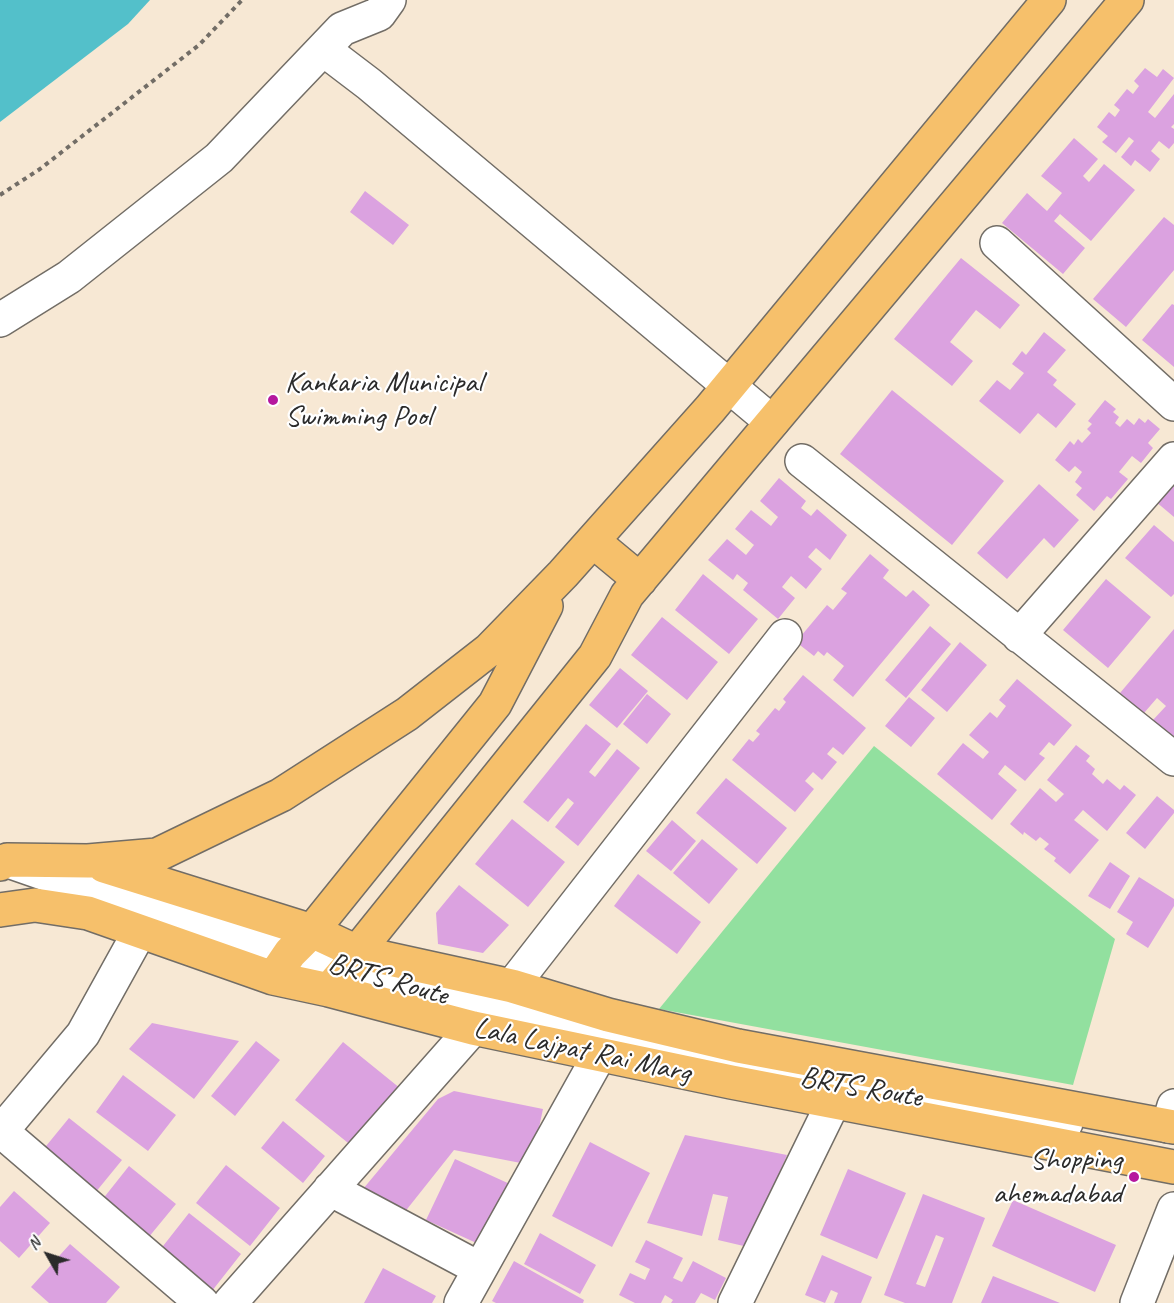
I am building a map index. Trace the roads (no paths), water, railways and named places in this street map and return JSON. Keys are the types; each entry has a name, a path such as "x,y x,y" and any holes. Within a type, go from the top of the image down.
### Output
{"main road":[{"path":"2,860 88,861 158,855 282,795 407,714 489,650 563,574 730,386 1050,0"},
{"path":"344,970 595,656 627,595 1127,0"},
{"path":"593,541 640,580"},
{"path":"292,954 495,704 563,574"},
{"name":"Lala Lajpat Rai Marg","path":"88,861 292,954 344,970 473,1028 731,1082 1174,1167"},
{"name":"Lala Lajpat Rai Marg","path":"0,910 35,905 88,913 140,931 292,954 344,970 512,986 608,1015 738,1046 1173,1125"}],"street":[{"path":"0,320 69,277 219,158 342,29 379,14 389,0"},
{"path":"323,49 369,84 772,422"},
{"path":"997,243 1174,404"},
{"path":"1019,636 1174,459"},
{"path":"802,461 1174,759"},
{"path":"512,986 785,636"},
{"name":"BRTS Route","path":"2,860 292,954"},
{"path":"140,931 83,1034 1,1132 202,1303"},
{"name":"BRTS Route","path":"344,970 582,1030 807,1080 1173,1125"},
{"path":"230,1303 473,1028"},
{"path":"461,1303 600,1054"},
{"path":"735,1303 834,1101"},
{"path":"330,1190 480,1269"},
{"path":"1137,1303 1174,1209"}],"water":[{"path":"0,0 150,0 128,24 0,122"}],"place":[{"name":"Kankaria Municipal Swimming Pool","path":"273,400"},
{"name":"Shopping ahemadabad","path":"1134,1177"}]}
